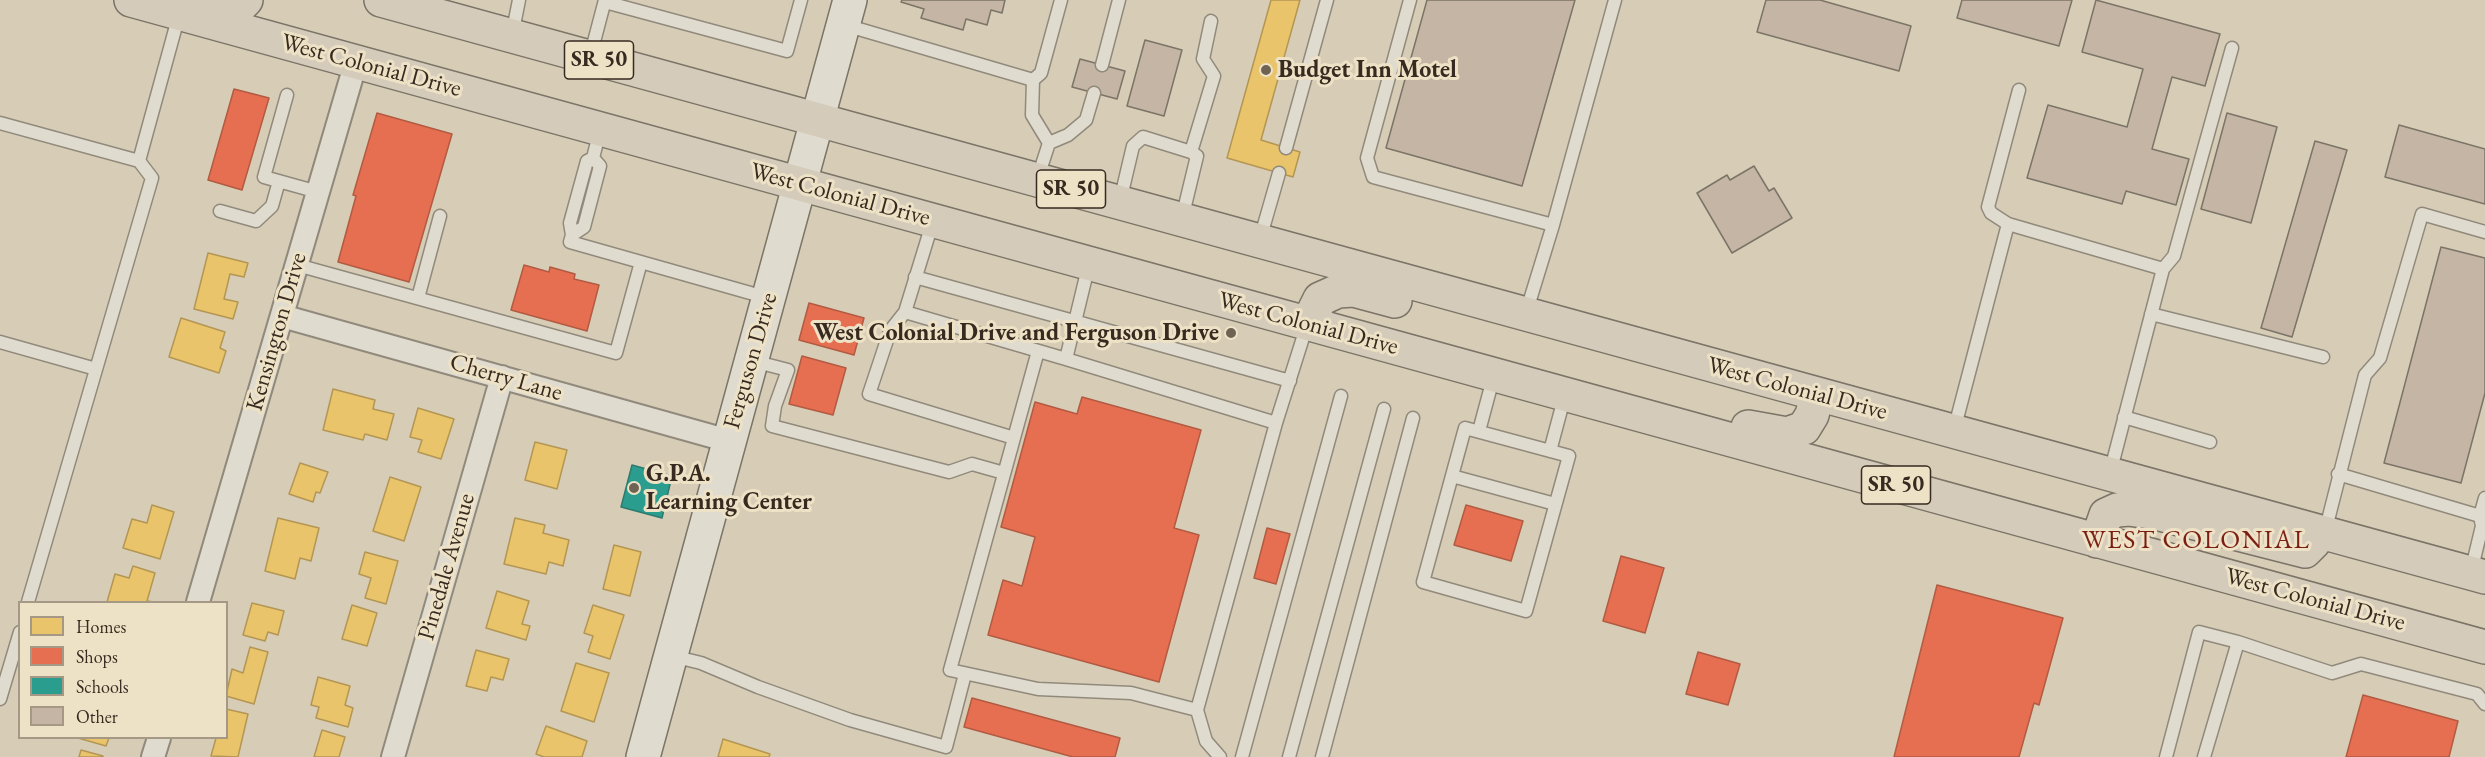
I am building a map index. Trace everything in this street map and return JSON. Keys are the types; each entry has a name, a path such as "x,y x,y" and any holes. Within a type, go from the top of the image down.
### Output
{"highway":[{"name":"West Colonial Drive","path":"131,0 186,7 597,143 801,184 2485,647"},
{"path":"186,7 221,8 241,5 246,0"},
{"name":"West Colonial Drive","path":"386,1 2478,575"},
{"path":"1308,323 1320,299 1338,291 1354,290 1495,328 1525,314"},
{"path":"1598,403 1625,396 1762,431 1787,434 1804,428 1812,415 1817,395"},
{"path":"2097,541 2106,515 2117,510 2129,509 2156,513 2305,551 2324,533"}],"street":[{"name":"Ferguson Drive","path":"643,757 847,12"},
{"name":"Kensington Drive","path":"199,601 356,62"},
{"name":"Cherry Lane","path":"282,316 729,441"},
{"name":"Pinedale Avenue","path":"393,757 502,377"},
{"path":"153,757 159,739"}],"lane":[{"path":"512,36 519,0"},
{"path":"590,58 605,1 787,51 801,0"},
{"path":"1049,143 1032,115 1033,80 1041,73 1061,0"},
{"path":"1102,65 1119,0"},
{"path":"1286,148 1327,0"},
{"path":"1410,0 1367,158 1373,177 1553,225"},
{"path":"1525,314 1553,225 1615,0"},
{"path":"139,160 186,7"},
{"path":"847,12 1033,80"},
{"path":"1191,152 1215,76 1203,59 1211,21"},
{"path":"2110,475 2163,269 2174,256 2232,48"},
{"path":"2019,90 1988,207 1991,213 2008,224 2163,269"},
{"path":"1037,180 1049,143 1068,135 1086,120 1094,93"},
{"path":"287,95 264,177 318,192"},
{"path":"0,123 139,160 152,178 29,601"},
{"path":"1120,203 1133,146 1143,137 1197,156 1181,219"},
{"path":"597,143 587,161 570,223 572,235 570,242 769,298"},
{"path":"572,235 584,227 600,166 597,143"},
{"path":"1259,241 1279,173"},
{"path":"220,211 256,221 272,206 279,181"},
{"path":"579,192 592,195"},
{"path":"2324,533 2365,375 2380,358 2422,214 2485,232"},
{"path":"417,298 440,216"},
{"path":"933,220 905,312 890,331 869,394 1014,438"},
{"path":"1953,432 2008,224"},
{"path":"297,265 616,353 641,262"},
{"path":"1066,359 1089,263"},
{"path":"915,277 1290,381"},
{"path":"905,312 1275,423"},
{"path":"2151,314 2323,357"},
{"path":"1220,757 1206,741 1197,710 1275,423 1308,323"},
{"path":"0,342 96,369"},
{"path":"1038,351 950,670 1038,690 1131,693 1197,710"},
{"path":"752,360 788,370 775,406 772,426 949,472 972,464 1004,473"},
{"path":"1479,431 1494,375"},
{"path":"1550,451 1565,394"},
{"path":"1242,757 1341,396"},
{"path":"1289,757 1384,408"},
{"path":"2124,417 2210,442"},
{"path":"1322,757 1413,418"},
{"path":"1465,428 1479,431 1569,456 1526,610 1423,582 1465,428"},
{"path":"2338,474 2483,516"},
{"path":"1452,476 1556,504"},
{"path":"2478,575 2485,498"},
{"path":"2166,757 2199,633 2238,642 2332,674 2361,664 2477,694 2485,704"},
{"path":"0,699 18,639"},
{"path":"2204,757 2238,642"},
{"path":"671,656 701,663 758,687 850,720 946,747 965,674"}],"building: Homes":[{"name":"Budget Inn Motel","path":"1271,0 1300,0 1261,140 1300,152 1293,177 1227,158"},
{"path":"208,253 248,263 244,277 230,274 224,299 238,302 233,319 194,309"},
{"path":"181,318 225,332 220,348 226,351 219,373 169,357"},
{"path":"333,389 375,400 373,409 394,414 387,440 365,434 363,440 323,430"},
{"path":"418,408 454,419 441,459 418,452 422,440 410,437"},
{"path":"535,442 567,450 557,489 525,480"},
{"path":"300,463 328,472 320,493 316,492 313,502 289,494"},
{"path":"390,477 421,487 404,541 373,531"},
{"path":"152,505 174,512 160,559 123,548 132,519 147,523"},
{"path":"278,518 319,528 311,561 300,558 295,579 265,571"},
{"path":"515,518 545,525 543,533 569,540 563,566 549,562 546,574 504,564"},
{"path":"614,545 641,552 630,596 603,589"},
{"path":"365,552 398,561 386,604 365,598 371,578 359,574"},
{"path":"133,566 155,573 147,601 107,601 115,574 129,578"},
{"path":"497,591 529,601 522,624 530,626 526,640 486,628"},
{"path":"252,603 284,611 278,635 268,632 265,641 243,635"},
{"path":"352,605 377,613 367,646 342,639"},
{"path":"593,605 624,615 610,659 588,652 593,636 584,633"},
{"path":"250,647 268,652 254,704 228,697 232,669 243,673"},
{"path":"476,650 509,659 503,680 491,677 487,691 466,686"},
{"path":"576,663 609,673 594,722 561,711"},
{"path":"318,677 350,686 345,705 353,708 348,727 316,718 319,707 311,705"},
{"path":"228,709 248,714 238,757 211,756 216,739 228,739"},
{"path":"546,726 587,741 582,757 544,757 536,754"},
{"path":"322,730 345,737 339,757 314,757"},
{"path":"82,739 109,739 106,746"},
{"path":"723,739 770,754 769,757 718,757"},
{"path":"81,750 103,756 103,757 79,757"}],"building: Shops":[{"path":"234,89 269,98 242,190 208,180"},
{"path":"377,113 452,134 409,282 338,262 356,196 353,195"},
{"path":"524,265 549,272 550,267 575,274 574,279 599,285 587,331 511,310"},
{"path":"809,303 864,318 854,355 799,340"},
{"path":"802,356 846,368 833,415 789,404"},
{"path":"1082,397 1201,430 1174,528 1199,535 1159,682 988,635 1003,580 1022,586 1035,537 1001,527 1035,402 1077,414"},
{"path":"1466,505 1523,521 1511,561 1454,545"},
{"path":"1267,528 1290,534 1276,584 1254,578"},
{"path":"1621,556 1664,568 1645,633 1603,621"},
{"path":"1937,585 2063,618 2039,705 2034,703 2019,757 1894,757"},
{"path":"1698,652 1740,664 1728,705 1686,694"},
{"path":"2363,695 2458,721 2449,757 2346,757"},
{"path":"972,698 1120,738 1115,757 1073,757 964,727"}],"building: Schools":[{"path":"632,465 672,476 662,518 621,507"}],"building: Other":[{"path":"902,0 1005,0 1002,13 991,10 987,25 966,19 963,30 921,18 924,9 901,2"},
{"path":"1427,0 1575,0 1522,186 1386,148"},
{"path":"1766,0 1820,0 1911,26 1899,71 1757,32"},
{"path":"1962,0 2072,0 2059,46 1957,18"},
{"path":"2096,0 2220,34 2205,86 2172,77 2152,149 2189,159 2176,205 2126,191 2122,204 2027,178 2048,105 2127,127 2143,69 2082,52"},
{"path":"1145,40 1182,50 1164,116 1127,106"},
{"path":"1080,59 1125,71 1117,99 1072,87"},
{"path":"2227,113 2277,127 2251,223 2201,209"},
{"path":"2399,125 2485,149 2485,204 2385,177"},
{"path":"2315,141 2347,150 2292,337 2261,328"},
{"path":"1754,166 1769,191 1774,188 1792,218 1732,253 1697,193 1727,175 1730,180"},
{"path":"2441,247 2485,258 2485,393 2461,483 2384,463"}],"place":[{"name":"Budget Inn Motel","path":"1266,70"},
{"name":"West Colonial Drive and Ferguson Drive","path":"1231,333"},
{"name":"G.P.A. Learning Center","path":"634,488"}],"district":[{"name":"WEST COLONIAL","path":"2196,541"}]}
